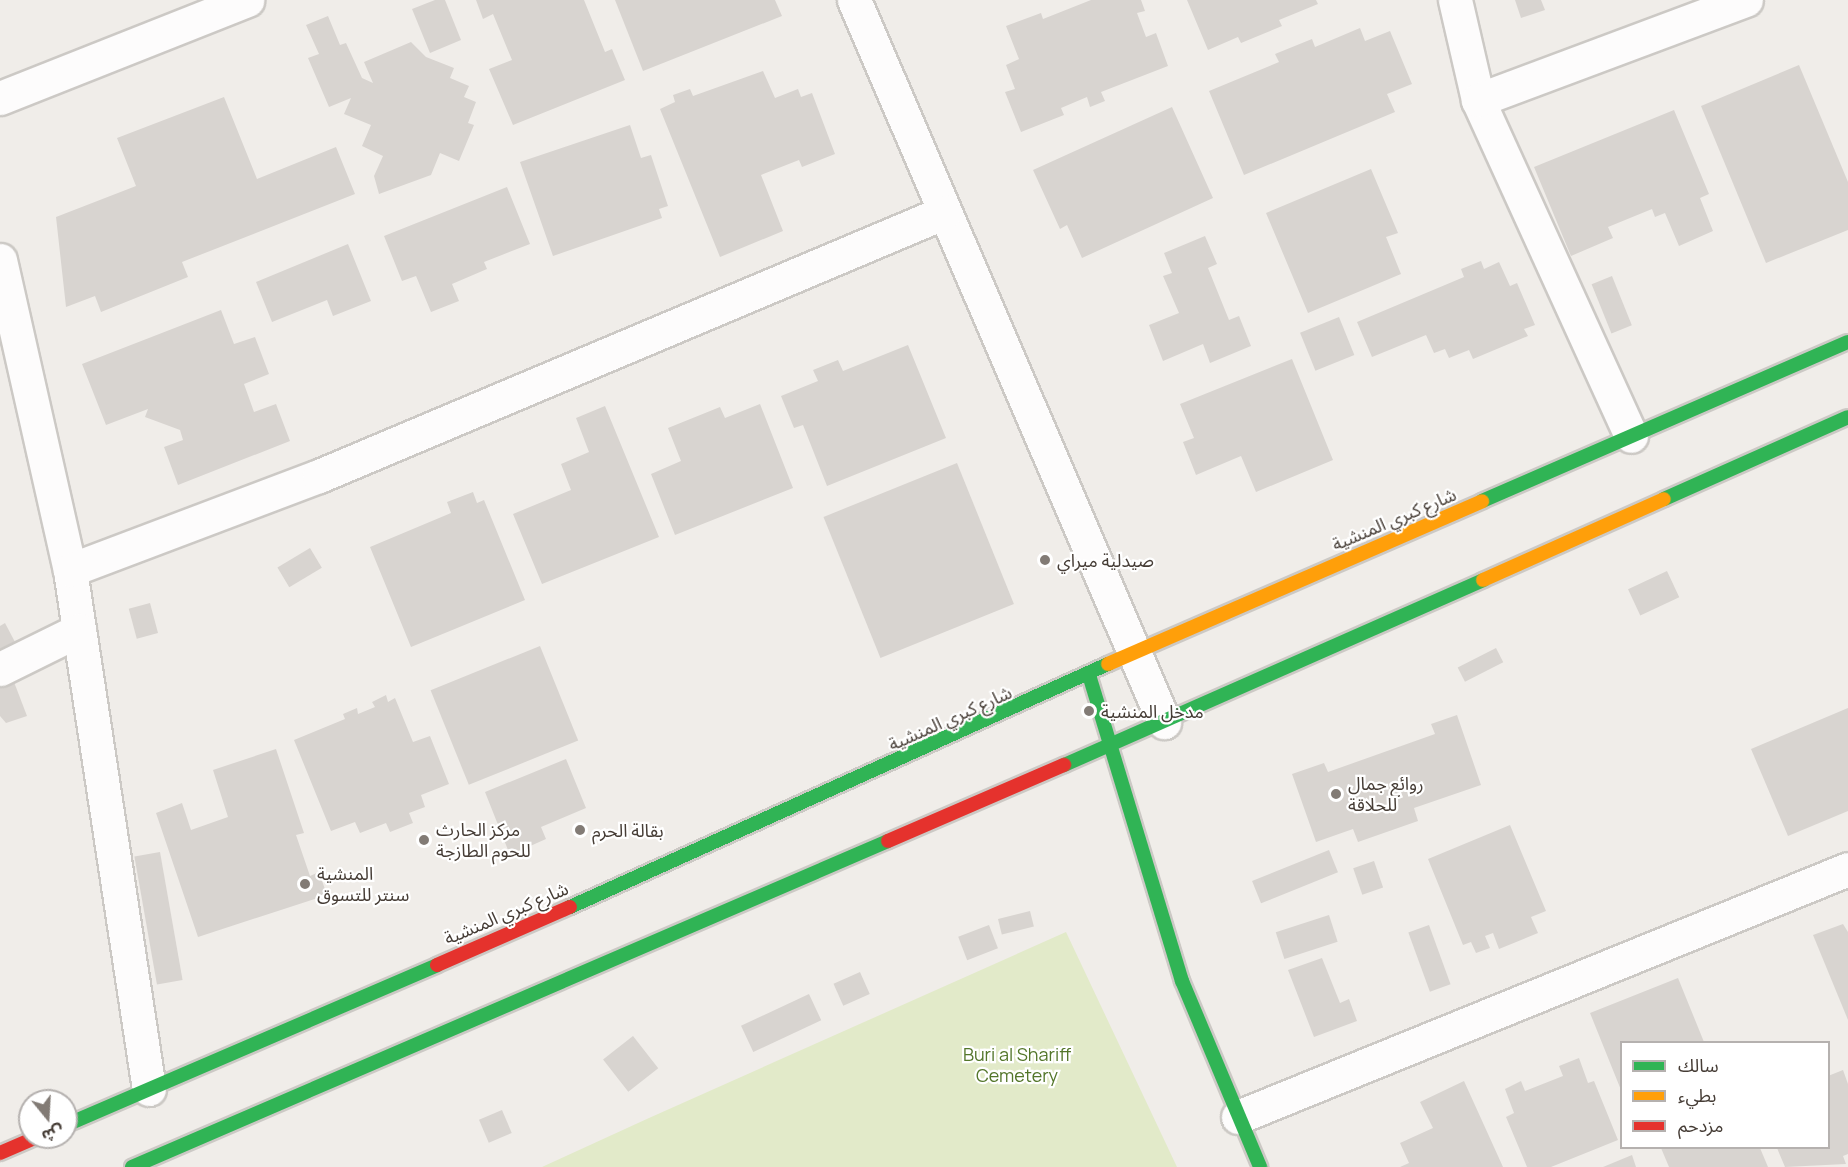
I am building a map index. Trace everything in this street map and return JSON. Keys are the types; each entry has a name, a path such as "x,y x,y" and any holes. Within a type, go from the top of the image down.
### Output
{"main road":[{"name":"شارع كبري المنشية","path":"78,1120 681,859 1133,653 1848,342"},
{"path":"132,1167 1164,722 1848,417"},
{"path":"1089,675 1182,981 1260,1167"},
{"path":"0,1153 18,1145"}],"street":[{"path":"0,98 247,0"},
{"path":"854,0 1164,722"},
{"path":"1455,0 1478,100 1631,436"},
{"path":"1478,100 1746,0"},
{"path":"70,570 319,476 945,212"},
{"path":"0,260 70,570 149,1089"},
{"path":"0,669 79,630"},
{"path":"1238,1117 1848,868"}],"green space":[{"name":"Buri al Shariff Cemetery","path":"1066,932 1177,1167 542,1167 649,1118"}],"building":[{"path":"435,0 445,0 461,40 430,53 412,9"},
{"path":"476,0 584,0 605,52 612,49 625,80 513,125 489,69 512,60 493,14 483,19"},
{"path":"615,0 775,0 782,16 643,71"},
{"path":"1091,0 1141,0 1145,11 1137,13 1146,37 1156,33 1168,66 1101,92 1105,101 1090,107 1087,97 1061,108 1064,115 1021,132 1005,92 1015,89 1006,65 1019,59 1006,26 1041,13 1043,19"},
{"path":"1187,0 1316,0 1318,4 1279,20 1282,26 1241,43 1238,37 1208,50"},
{"path":"1515,0 1541,0 1545,10 1521,18"},
{"path":"328,16 340,45 346,43 362,78 373,83 364,62 411,42 426,57 454,68 450,78 469,86 464,97 476,102 468,123 474,125 459,161 440,153 431,175 379,194 374,176 383,156 362,146 371,125 344,114 351,98 329,107 308,58 319,54 306,25"},
{"path":"1360,28 1365,41 1390,31 1412,84 1387,94 1395,112 1244,175 1209,91 1279,62 1275,54 1312,39 1315,47"},
{"path":"1799,65 1848,182 1848,230 1766,263 1701,106"},
{"path":"763,71 775,98 798,89 801,97 812,93 835,154 802,167 799,160 761,175 783,231 720,257 660,109 675,102 673,95 690,89 693,96"},
{"path":"224,97 257,179 336,147 355,194 182,262 188,277 101,312 95,296 66,307 56,217 136,186 117,138"},
{"path":"1172,107 1213,198 1082,258 1067,225 1060,229 1033,170"},
{"path":"1674,110 1709,194 1700,198 1713,231 1679,246 1665,213 1655,217 1652,209 1608,227 1613,238 1571,256 1534,167"},
{"path":"630,125 641,158 651,155 668,206 659,209 662,218 553,256 520,162"},
{"path":"1371,169 1398,233 1386,237 1401,274 1308,313 1266,213"},
{"path":"507,187 530,244 484,262 487,269 452,284 459,301 431,312 416,276 402,281 384,236"},
{"path":"1205,236 1217,264 1208,268 1229,320 1239,316 1251,346 1210,363 1203,344 1163,361 1149,325 1179,313 1163,276 1172,273 1164,253"},
{"path":"348,244 371,301 333,316 327,300 272,322 256,282"},
{"path":"1481,261 1484,269 1499,262 1510,286 1517,283 1535,325 1524,329 1528,336 1473,359 1469,350 1449,358 1445,349 1434,353 1426,335 1372,357 1357,322 1464,277 1461,269"},
{"path":"1612,276 1632,325 1611,333 1592,284"},
{"path":"221,310 234,344 255,337 269,374 244,384 254,412 276,404 290,441 178,485 164,447 183,440 180,430 145,417 148,409 106,425 82,364"},
{"path":"1339,317 1354,355 1315,371 1300,333"},
{"path":"908,345 946,438 827,486 803,425 794,428 781,396 818,381 813,370 838,360 843,371"},
{"path":"1292,359 1333,460 1256,492 1241,456 1196,475 1183,442 1194,438 1180,404"},
{"path":"760,404 793,488 675,535 651,474 681,461 668,428 720,407 725,418"},
{"path":"605,406 659,537 542,584 513,514 571,490 561,464 589,452 576,418"},
{"path":"957,463 1014,604 880,658 823,517"},
{"path":"473,492 477,503 484,500 525,600 411,647 370,547 451,513 447,502"},
{"path":"310,548 322,568 289,587 277,568"},
{"path":"1667,571 1679,597 1640,615 1628,589"},
{"path":"150,603 158,633 137,639 129,609"},
{"path":"5,623 15,642 0,649 0,626"},
{"path":"540,646 578,741 469,785 431,690"},
{"path":"1496,648 1503,662 1465,682 1458,668"},
{"path":"14,682 27,716 6,723 0,716 0,686"},
{"path":"386,695 388,702 395,698 413,742 430,736 449,784 421,795 425,807 409,813 413,823 390,832 386,823 360,833 355,822 331,831 294,740 345,719 343,714 357,708 358,714 375,707 372,702"},
{"path":"1848,708 1848,811 1788,836 1751,749"},
{"path":"1457,715 1481,785 1414,808 1418,821 1358,842 1353,829 1316,842 1292,774 1324,763 1328,772 1435,734 1431,724"},
{"path":"276,749 304,833 296,835 310,876 319,872 327,895 198,937 156,813 182,803 191,830 228,817 213,770"},
{"path":"566,759 586,808 541,827 546,839 510,855 485,792"},
{"path":"1510,825 1546,911 1531,917 1538,933 1499,949 1493,933 1485,936 1490,948 1476,953 1471,942 1463,945 1428,859"},
{"path":"1329,850 1338,872 1261,903 1252,881"},
{"path":"160,852 183,980 157,985 134,857"},
{"path":"1374,861 1383,887 1362,895 1353,868"},
{"path":"1030,911 1034,927 1002,935 998,919"},
{"path":"1329,915 1338,942 1284,959 1276,932"},
{"path":"1843,924 1848,932 1848,1020 1813,935"},
{"path":"989,925 998,948 967,960 958,937"},
{"path":"1429,925 1451,984 1430,992 1408,933"},
{"path":"1322,958 1340,1003 1349,999 1357,1021 1314,1037 1288,970"},
{"path":"860,972 870,994 843,1006 834,984"},
{"path":"1678,978 1704,1041 1620,1041 1620,1088 1590,1013"},
{"path":"809,994 821,1020 753,1052 741,1026"},
{"path":"633,1036 658,1068 628,1092 603,1059"},
{"path":"1579,1058 1588,1083 1594,1081 1618,1140 1551,1167 1527,1167 1506,1117 1514,1113 1505,1089 1521,1081 1525,1091 1563,1076 1559,1066"},
{"path":"1843,1070 1848,1084 1848,1154 1843,1156 1846,1164 1785,1167 1777,1149 1830,1149 1830,1075"},
{"path":"1464,1081 1503,1167 1400,1167 1409,1163 1400,1143 1433,1128 1420,1102"},
{"path":"502,1110 512,1133 489,1143 479,1120"},
{"path":"1661,1149 1760,1149 1768,1167 1669,1167"},
{"path":"1632,1155 1636,1167 1603,1167"}],"traffic: fast":[{"path":"1482,501 1848,342"},
{"path":"1664,499 1848,417"},
{"path":"1064,765 1483,580"},
{"path":"570,907 1108,664"},
{"path":"1089,675 1182,981 1260,1167"},
{"path":"132,1167 888,841"},
{"path":"78,1120 437,965"}],"traffic: slow":[{"path":"1483,580 1664,499"},
{"path":"1108,664 1482,501"}],"traffic: jam":[{"path":"888,841 1064,765"},
{"path":"437,965 570,907"},
{"path":"0,1153 18,1145"}],"place":[{"name":"صيدلية ميراي","path":"1045,560"},
{"name":"مدخل المنشية","path":"1089,711"},
{"name":"روائع جمال للحلاقة","path":"1336,794"},
{"name":"بقالة الحرم","path":"580,830"},
{"name":"مركز الحارث للحوم الطازجة","path":"424,840"},
{"name":"المنشية سنتر للتسوق","path":"305,884"}]}
